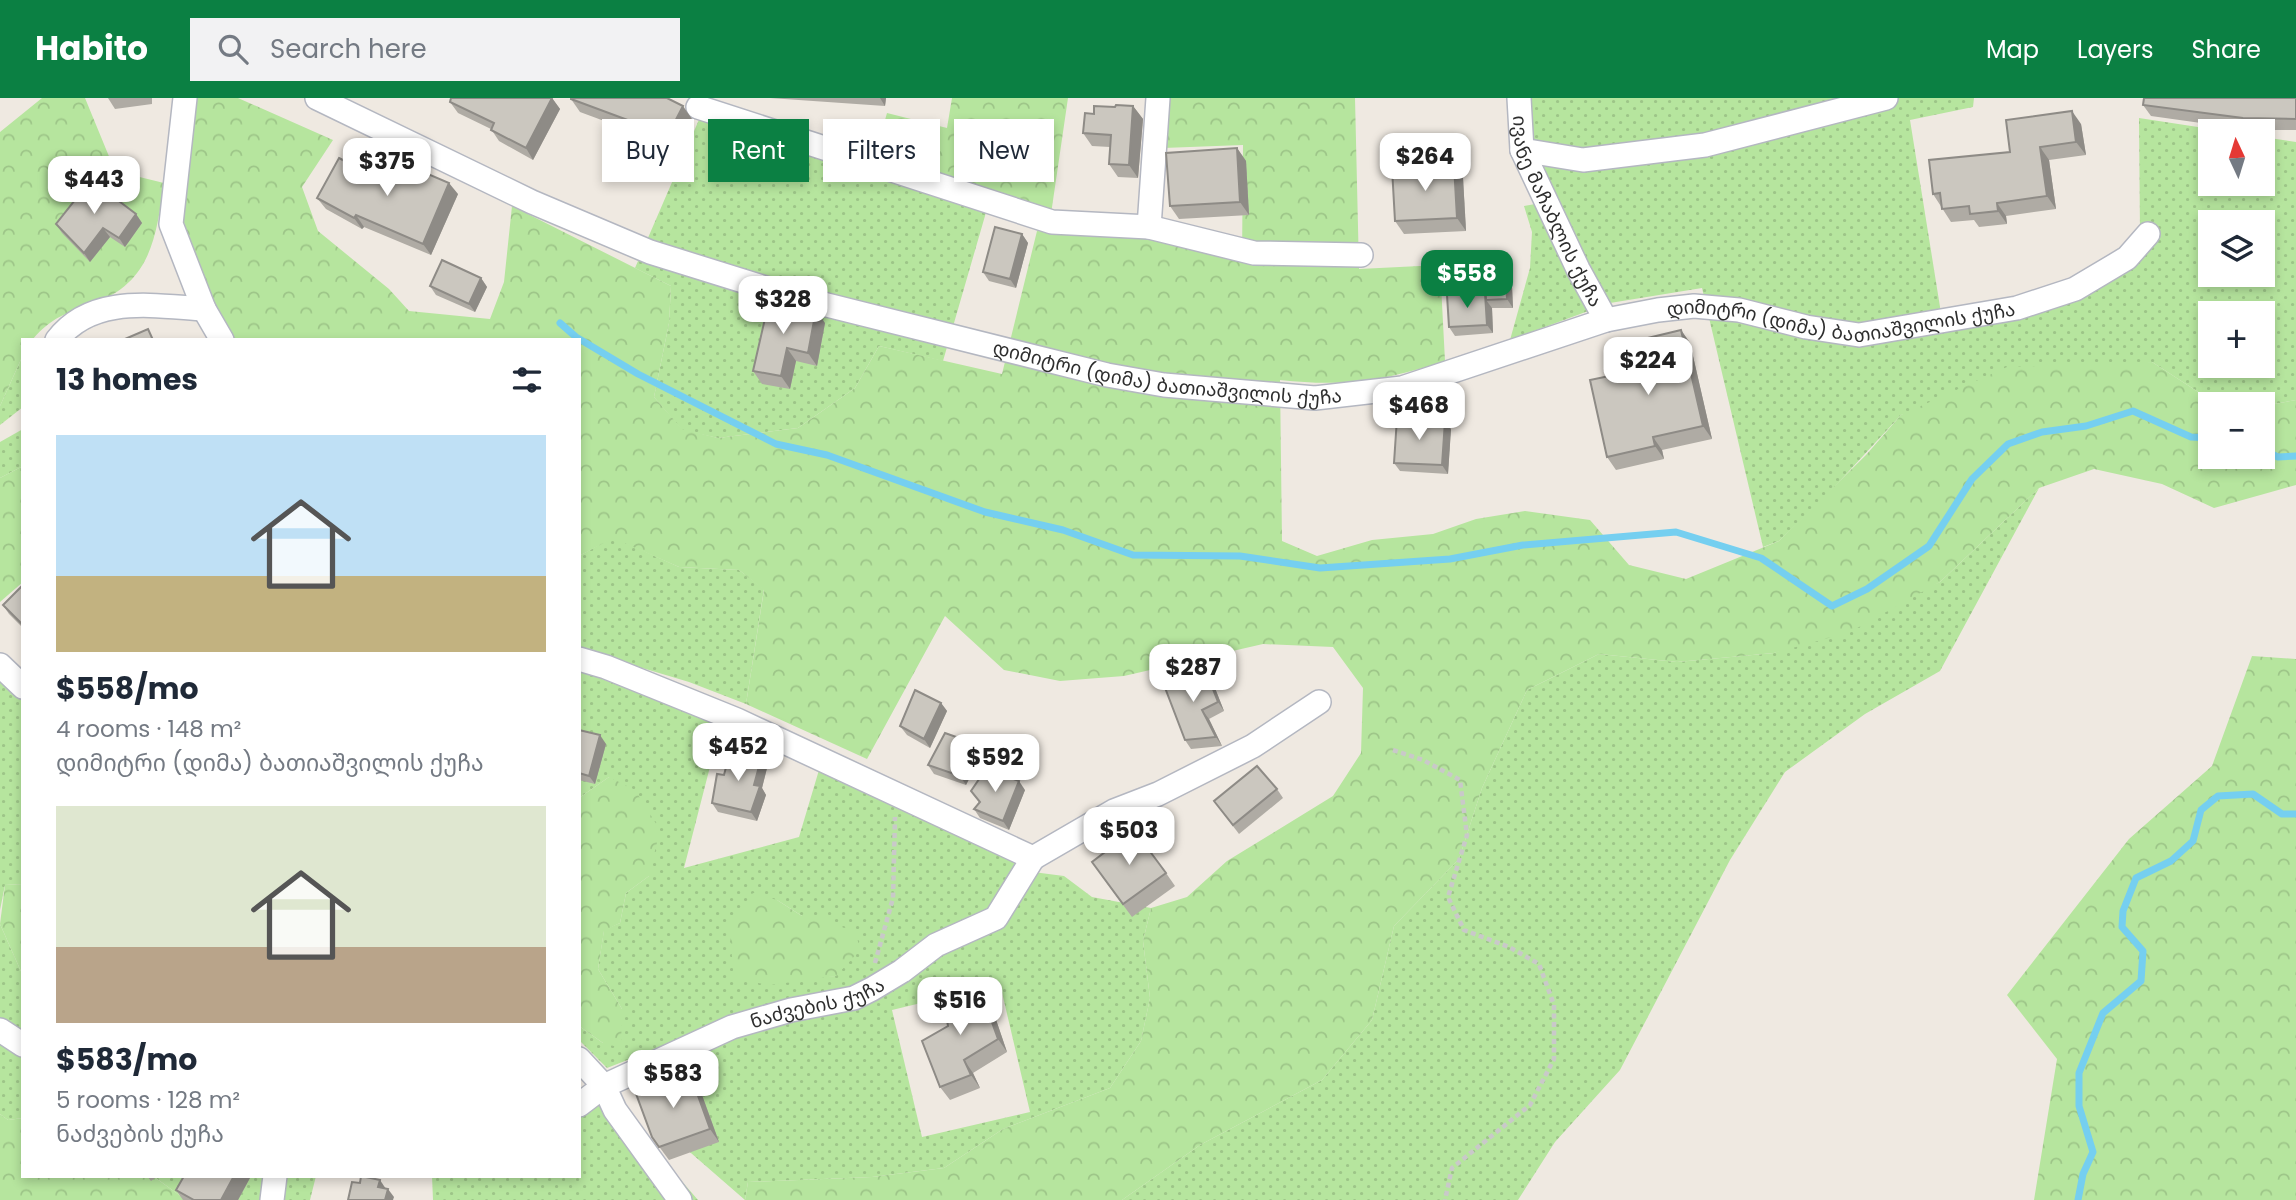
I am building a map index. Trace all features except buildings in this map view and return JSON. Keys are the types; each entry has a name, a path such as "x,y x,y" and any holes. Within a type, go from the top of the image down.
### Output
{"street":[{"path":"185,98 172,224 204,309 221,338"},
{"name":"დიმიტრი (დიმა) ბათიაშვილის ქუჩა","path":"317,98 532,202 650,252 792,296 1141,382 1315,398 1402,388 1606,320 1694,306 1739,310 1806,327 1859,335 1902,330 2017,308 2075,289 2127,258 2148,234"},
{"path":"1149,227 1158,98"},
{"name":"ივანე მაჩაბლის ქუჩა","path":"1518,98 1522,150 1578,269 1606,320"},
{"path":"1522,150 1583,160 1705,145 1886,98"},
{"path":"698,107 1052,222 1149,227 1254,253 1361,255"},
{"path":"59,338 87,315 111,307 204,309"},
{"path":"581,660 607,667 737,720 1032,858 1114,811 1158,794 1253,746 1319,702"},
{"path":"0,665 21,685"},
{"name":"ნაძვების ქუჩა","path":"581,1103 604,1086 732,1027 791,1010 854,998 872,989 902,971 936,945 996,918 1032,858"},
{"path":"0,1030 21,1044"},
{"path":"581,1061 604,1086 615,1110 680,1200"},
{"path":"272,1200 275,1178"}],"path":[{"path":"1393,750 1423,760 1460,780 1467,835 1448,897 1464,930 1509,947 1539,964 1554,1005 1555,1059 1530,1105 1452,1168 1445,1200"},
{"path":"872,989 877,948 892,898 895,795"}],"green space":[{"path":"42,98 85,98 115,171 164,183 153,240 139,271 112,295 60,317 34,338 21,338 21,359 0,406 0,132"},
{"path":"197,98 238,98 333,140 302,187 318,231 389,289 409,311 490,319 504,282 512,206 671,286 669,323 654,397 682,429 718,438 798,428 855,388 879,346 1002,374 1037,231 1149,239 1242,261 1243,145 1163,148 1168,98 1355,98 1359,269 1440,265 1445,361 1364,381 1324,383 1280,380 1282,541 1317,556 1372,540 1433,534 1476,519 1525,511 1590,520 1629,565 1686,579 1779,541 1866,455 1901,415 2007,367 2152,362 2198,392 2198,469 2275,469 2275,404 2296,400 2296,485 2214,508 2162,484 2094,469 2039,488 1940,582 1850,632 1774,653 1677,662 1599,654 1527,690 1482,788 1459,859 1394,926 1372,1020 1322,1080 1200,1145 1122,1200 745,1200 748,1182 872,1177 944,1168 1003,1129 1110,1088 1141,1041 1150,998 1143,941 1151,908 1187,897 1227,861 1333,796 1361,753 1363,688 1333,647 1263,644 1124,676 1060,681 1004,670 945,616 867,759 746,704 764,590 739,570 679,567 613,538 581,555 581,338 232,338 214,306 182,217"},
{"path":"952,98 1068,98 1051,214 956,182 1054,182 1054,119 954,119 954,181 940,177 940,126 947,128"},
{"path":"1527,98 1974,98 1973,107 1910,120 1941,313 2018,300 2075,281 2140,232 2139,118 2198,127 2198,196 2275,196 2275,139 2296,142 2296,400 2275,404 2275,392 2198,392 2152,362 1901,415 1825,497 1779,541 1763,547 1702,288 1610,303 1510,340 1530,268 1532,232 1524,206 1552,201 1531,145"},
{"path":"887,113 911,119 885,119"},
{"path":"701,115 713,119 708,119 708,182 809,182 809,150 823,155 823,182 905,182 987,209 943,361 879,346 855,388 798,428 718,438 682,430 654,397 669,323 671,286 635,268 672,182 694,182 694,131"},
{"path":"21,359 21,409 0,425 0,406"},
{"path":"21,430 21,467 0,478 0,442"},
{"path":"21,467 21,584 0,602 0,478"},
{"path":"2039,488 1940,671 1865,714 1785,772 1730,860 1620,1070 1555,1142 1518,1200 1122,1200 1200,1145 1322,1080 1372,1020 1394,926 1459,859 1482,788 1527,690 1599,654 1677,662 1774,653 1940,582"},
{"path":"613,537 679,567 739,570 764,589 746,704 689,682 581,650 581,555"},
{"path":"2252,656 2296,659 2296,1200 2034,1200 2057,1059 2007,995 2129,839 2212,766"},
{"path":"581,671 689,713 722,720 684,868 799,837 819,770 1021,865 988,916 856,990 732,1019 607,1068 581,1042 581,1027 603,1043 622,1009 598,969 604,930 620,923 626,893 649,876 609,777 581,797","holes":["777,900 802,916 836,976 818,977"]},
{"path":"0,677 21,696 21,884 5,885 0,910"},
{"path":"609,777 635,790 660,830 649,876 626,893 620,923 604,931 598,969 622,1009 621,1048 603,1043 581,1027 581,797"},
{"path":"1033,872 1064,876 1092,897 1151,908 1143,941 1150,998 1141,1041 1110,1088 1003,1129 944,1168 872,1177 748,1182 745,1200 676,1140 697,1055 734,1033 915,974","holes":["1000,984 1030,1112 922,1137 892,1010"]},
{"path":"21,884 21,971 0,924 5,885"},
{"path":"753,893 777,900 802,916 821,917 856,933 860,950 836,976 770,985 734,979 729,923"},
{"path":"0,924 21,971 21,1034 0,1020"},
{"path":"0,1039 21,1053 21,1118 8,1120 0,1114"},
{"path":"595,1096 641,1134 698,1200 433,1200 432,1178 581,1178 581,1114"},
{"path":"0,1114 8,1120 21,1118 21,1178 156,1178 186,1200 0,1200"},
{"path":"156,1178 316,1178 310,1200 186,1200"}],"waterway":[{"path":"560,323 578,338"},
{"path":"581,340 638,374 776,444 827,455 985,512 1063,530 1133,555 1240,556 1320,568 1450,559 1523,545 1676,532 1761,558 1832,606 1867,589 1929,546 1972,479 2008,444 2042,432 2086,426 2133,411 2191,437 2198,437"},
{"path":"2275,456 2296,456"},
{"path":"2078,1200 2083,1174 2093,1152 2079,1106 2079,1073 2103,1013 2141,981 2143,951 2122,927 2123,911 2136,878 2171,861 2193,841 2201,810 2218,796 2253,794 2282,814 2296,814"}]}
